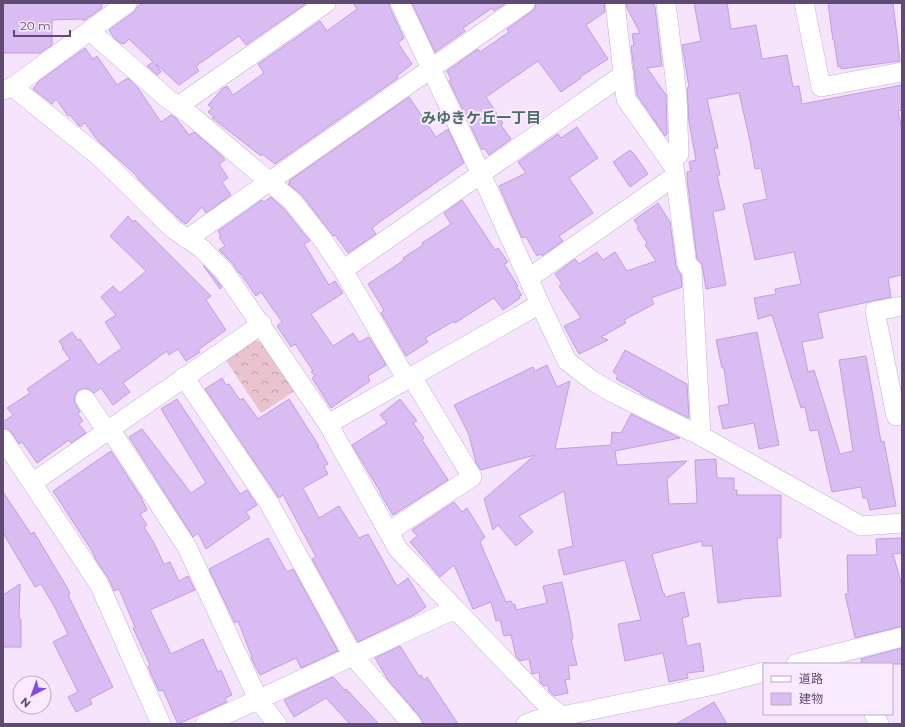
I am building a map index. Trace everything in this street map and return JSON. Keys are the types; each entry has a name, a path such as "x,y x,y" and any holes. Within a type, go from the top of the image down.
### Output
{"street":[{"path":"127,3 90,32 8,89 100,157 173,229 201,248 224,270 262,324 328,424 398,549 544,702 564,720"},
{"path":"178,106 326,3"},
{"path":"400,3 432,68 567,361 593,381 615,394 701,436 861,526 902,522"},
{"path":"187,239 525,3"},
{"path":"615,3 626,99 674,172"},
{"path":"666,3 677,95 679,154 673,158 674,172 687,265 692,269 701,436"},
{"path":"804,3 821,87 902,72"},
{"path":"90,32 168,99 193,116 292,201 321,237 343,270 472,477 388,532"},
{"path":"343,270 624,74"},
{"path":"529,278 674,172"},
{"path":"328,424 540,304"},
{"path":"902,306 875,311 896,416 902,415"},
{"path":"32,483 262,324"},
{"path":"184,378 269,503 353,656 412,724"},
{"path":"85,399 108,430 187,547 258,699 277,724"},
{"path":"3,439 99,584 161,724"},
{"path":"205,724 455,608"},
{"path":"804,663 844,658 902,637"},
{"path":"526,724 537,720 564,720 763,672"},
{"path":"874,715 879,724"}],"green space":[{"path":"253,340 264,343 295,391 261,413 225,359"}],"building":[{"path":"3,3 102,3 102,8 85,20 52,20 52,45 40,53 3,53"},
{"path":"143,3 307,3 246,45 239,36 196,66 199,71 179,85 156,64 161,72 157,75 147,66 153,62 129,39 122,44 114,38 109,30 134,12 137,7"},
{"path":"353,3 389,3 404,38 398,43 412,64 397,76 398,78 275,164 262,154 261,156 212,118 214,117 208,112 212,108 208,105 222,89 227,86 233,95 264,73 258,64 320,21 327,31 357,9"},
{"path":"412,3 506,3 494,11 492,8 463,28 465,31 435,52"},
{"path":"536,3 604,3 605,12 586,25 608,59 580,77 581,78 561,92 538,61 486,97 503,123 501,125 511,139 489,155 484,148 482,150 449,81 451,79 447,71 478,49 480,52 509,32 507,29 531,12 535,8"},
{"path":"626,3 653,3 655,7 662,66 647,68 666,95 667,134 665,136 637,95 631,46 634,45 632,34 640,33 627,8"},
{"path":"694,3 727,3 731,29 756,25 762,59 787,55 793,87 799,86 802,104 902,85 902,110 898,111 902,130 902,275 888,278 891,297 818,313 823,338 802,342 808,372 814,370 840,454 853,451 839,360 866,356 881,442 884,441 896,506 870,510 867,498 863,498 861,487 832,492 818,430 810,431 805,407 801,408 772,315 758,319 754,298 776,294 775,289 801,284 794,252 755,260 743,204 767,199 761,168 755,169 739,93 707,99 718,148 714,148 720,175 717,175 725,209 713,212 726,285 706,289 702,264 697,259 687,179 687,172 691,171 689,162 696,160 689,122 687,88 689,87 682,45 701,41"},
{"path":"828,3 893,3 900,61 841,69 841,66 838,67"},
{"path":"85,48 93,59 97,56 117,85 128,78 138,88 161,122 171,115 176,118 189,135 194,132 222,156 225,160 219,164 228,178 222,182 231,195 206,213 202,207 186,224 139,180 135,174 98,141 85,123 80,127 70,115 68,116 56,99 52,104 33,89 38,82"},
{"path":"409,97 436,137 448,129 464,163 381,221 372,228 376,234 348,253 301,194 288,184 290,183 289,181"},
{"path":"577,127 598,158 569,178 593,213 559,236 563,241 542,256 541,254 537,256 526,237 522,238 499,186 526,173 518,162 558,134 561,138"},
{"path":"630,150 648,174 630,187 613,162"},
{"path":"271,197 284,209 310,241 304,244 329,285 335,281 343,293 311,314 333,346 353,333 359,342 369,337 386,365 368,376 370,381 331,408 312,378 315,376 311,372 313,371 295,344 291,347 277,326 282,322 261,292 256,296 232,263 219,250 225,246 219,237 221,236 218,231 262,200 264,202"},
{"path":"462,200 495,250 498,248 508,262 504,264 522,295 503,310 494,298 455,323 454,321 425,338 428,342 406,356 381,313 384,310 368,284 404,260 403,258 423,245 422,243 451,224 444,213"},
{"path":"658,203 670,222 676,266 681,275 682,287 651,298 654,304 624,320 626,323 601,337 608,340 579,354 564,326 581,318 559,286 562,284 555,274 575,259 579,264 597,252 603,260 615,252 627,271 656,261 645,245 647,243 637,228 639,227 634,220"},
{"path":"128,216 133,222 135,220 211,296 206,300 226,330 198,350 200,352 186,361 178,349 169,355 167,351 123,383 130,392 113,405 101,388 94,393 89,389 84,388 78,390 74,400 80,412 78,414 83,421 79,424 86,433 71,443 69,440 37,463 22,442 19,444 8,429 3,428 3,422 13,415 7,408 30,393 27,389 70,359 59,341 72,332 78,340 80,339 98,365 122,348 105,322 116,315 101,297 113,286 120,293 146,271 110,236"},
{"path":"203,265 222,287 220,289"},
{"path":"757,332 779,445 759,449 754,423 723,429 718,406 729,404 724,368 722,368 716,340"},
{"path":"625,350 687,384 689,418 641,394 616,379 618,375 613,372"},
{"path":"547,365 557,387 570,381 555,449 611,445 612,432 621,433 631,414 680,438 615,451 617,465 687,461 667,479 669,504 697,503 695,460 716,459 717,478 734,478 734,490 737,490 737,495 781,495 781,538 777,538 781,596 741,599 718,603 712,546 702,546 702,541 652,554 665,597 684,592 689,616 682,618 687,646 700,643 704,671 687,673 688,678 669,682 663,653 625,661 618,624 641,620 625,560 564,575 558,550 573,546 564,491 519,516 533,532 516,546 498,525 493,530 484,499 535,455 481,470 476,463 469,435 454,405 533,367 535,371"},
{"path":"222,378 226,385 229,384 240,400 243,398 258,419 289,399 319,446 328,464 324,466 328,474 303,488 319,518 339,506 359,538 368,534 397,586 408,578 426,607 414,615 358,642 312,559 316,557 283,495 279,498 205,389"},
{"path":"177,399 240,494 247,490 257,505 246,512 250,518 206,549 198,533 193,537 129,437 142,429 191,493 206,483 161,409"},
{"path":"400,399 417,421 413,423 424,438 422,440 448,480 393,515 352,445 387,423 380,415"},
{"path":"111,451 141,497 147,510 140,514 147,525 144,527 164,564 170,562 179,581 188,576 195,590 150,610 171,654 203,639 218,672 221,670 232,695 225,698 227,702 178,724 163,690 159,691 152,676 148,666 150,665 133,628 135,627 119,589 114,591 109,579 96,560 92,551 53,491"},
{"path":"3,492 31,534 34,532 68,589 70,594 68,595 113,687 90,699 92,704 76,712 68,697 78,692 53,642 68,634 41,584 35,587 3,533"},
{"path":"454,502 462,512 467,508 485,537 480,542 506,602 511,601 513,605 515,604 516,610 547,603 543,586 562,582 570,619 573,639 571,639 577,665 568,666 570,679 565,680 568,693 554,696 549,691 548,685 544,686 540,682 539,672 532,674 529,659 520,661 516,657 511,635 504,636 500,620 496,621 491,602 473,609 454,565 440,577 410,542 417,536 412,530"},
{"path":"268,538 287,572 293,569 338,651 301,668 296,658 260,675 251,658 252,657 238,621 235,623 209,569"},
{"path":"902,538 902,553 893,554 902,586 902,626 855,638 845,594 848,594 847,555 877,555 876,539"},
{"path":"20,584 19,619 21,619 21,647 3,647 3,595"},
{"path":"400,646 419,676 421,675 424,680 427,677 458,724 423,724 420,717 388,680 375,658"},
{"path":"902,648 902,664 862,663 861,659"},
{"path":"333,677 379,724 350,724 326,698 294,717 284,700"},
{"path":"714,702 727,724 676,724"}],"district":[{"name":"みゆきケ丘一丁目","path":"481,118"}]}
